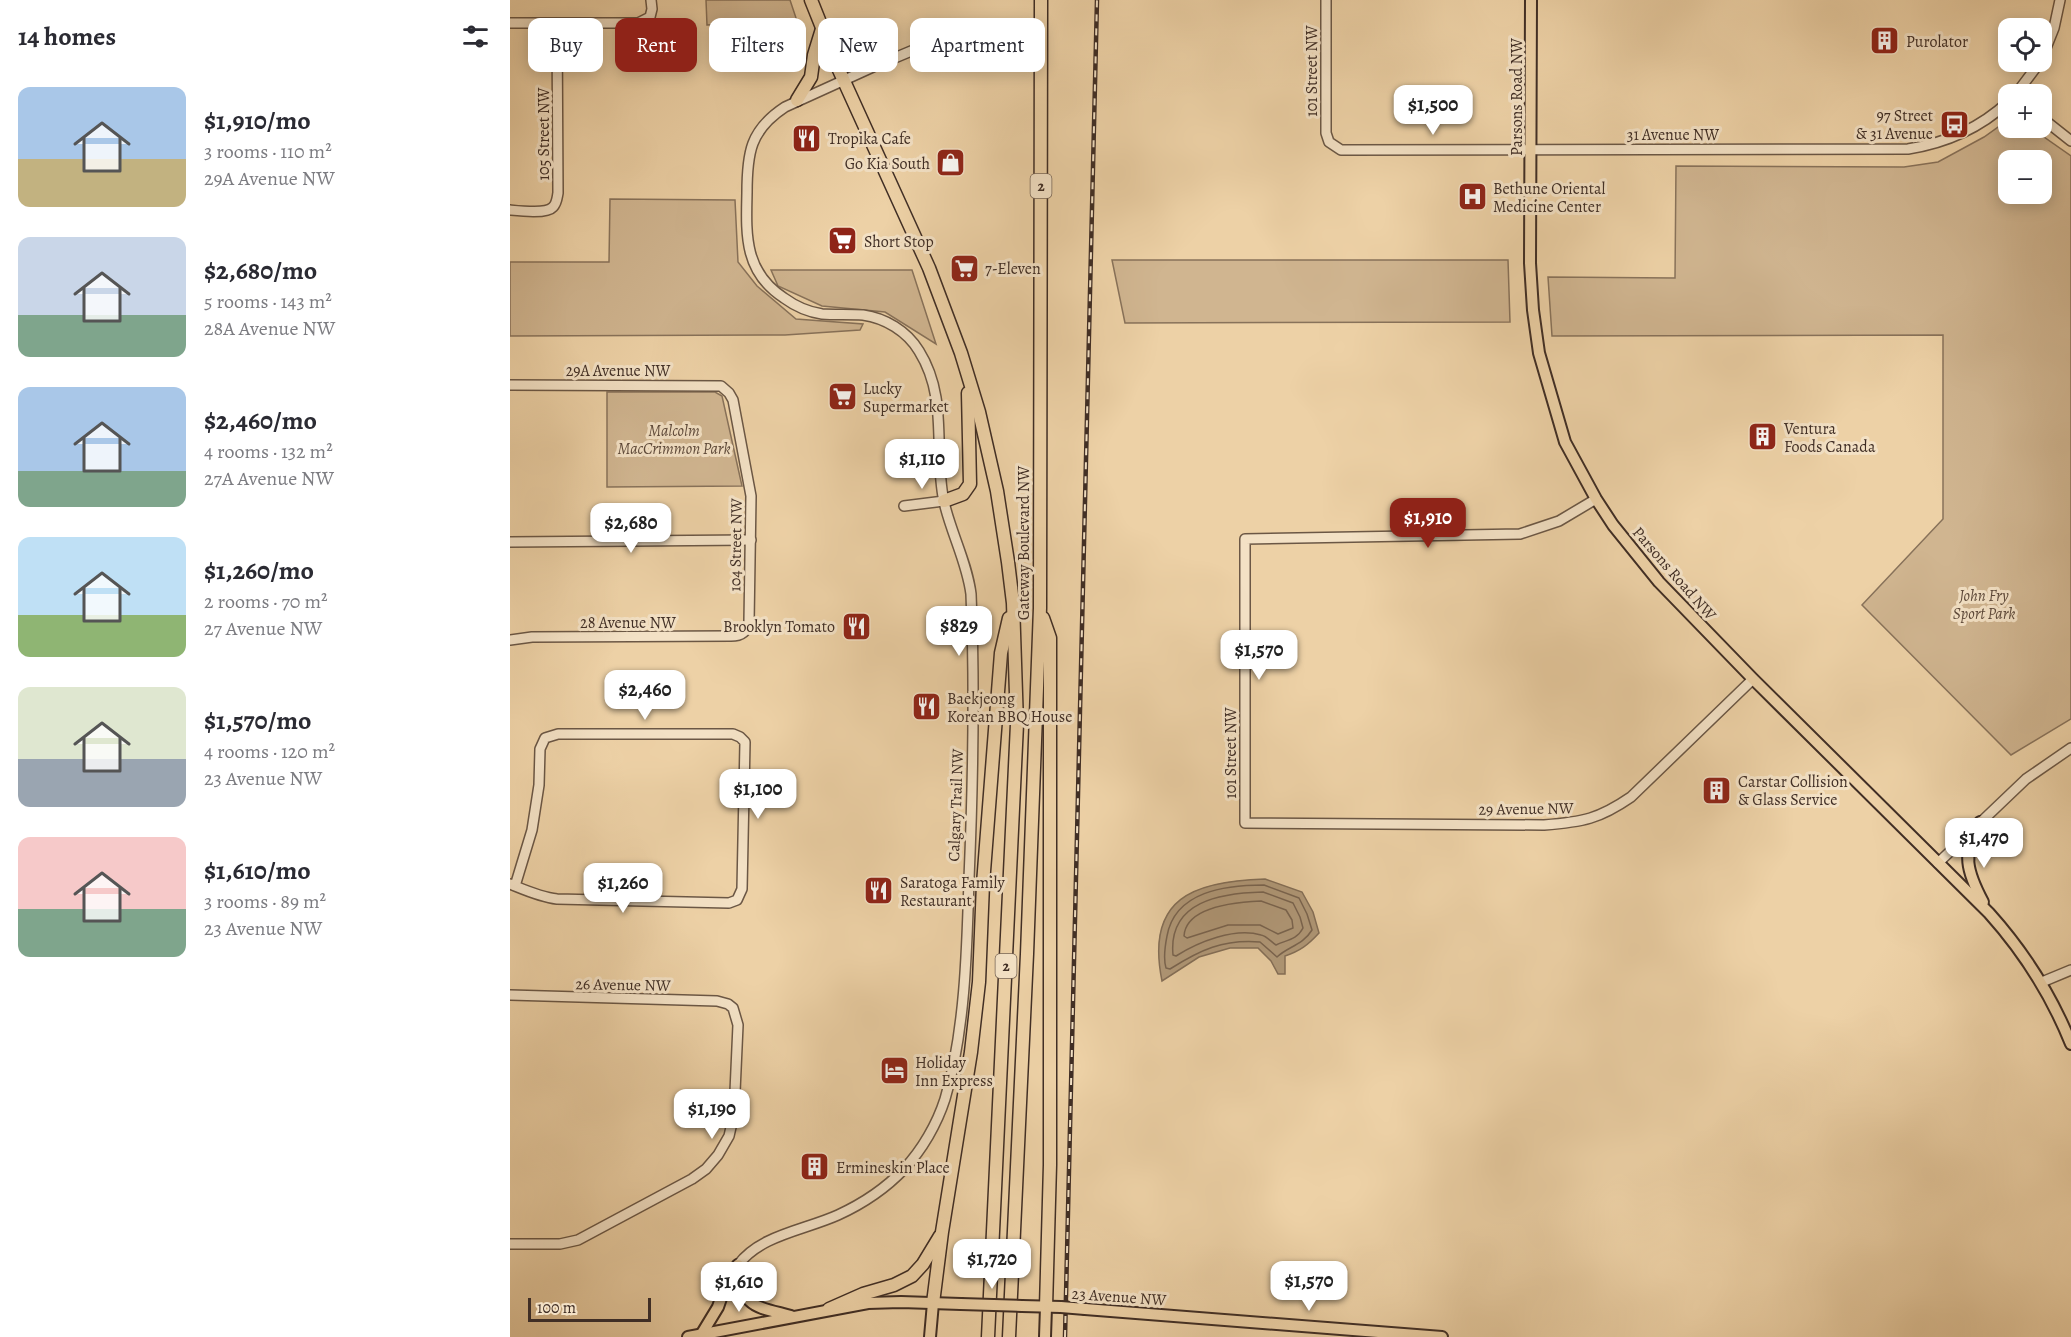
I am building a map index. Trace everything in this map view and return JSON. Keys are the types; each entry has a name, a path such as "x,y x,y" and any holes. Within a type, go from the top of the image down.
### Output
{"highway":[{"name":"2","path":"811,0 818,18"},
{"name":"Gateway Boulevard NW","path":"1041,0 1041,18"},
{"path":"797,100 811,77 818,42"},
{"name":"2","path":"840,72 929,268 968,374 997,491 1013,603 1017,724 987,1334"},
{"name":"Gateway Boulevard NW","path":"1010,1337 1040,608 1041,72"},
{"path":"944,501 963,494 970,484 968,374"},
{"path":"933,1303 979,982 983,884 1001,653 1013,603"},
{"path":"1040,608 1050,638 1050,1165 1046,1307"},
{"path":"829,1310 863,1294 894,1285 912,1276 942,1232"}],"main road":[{"name":"Parsons Road NW","path":"1531,0 1530,263 1533,310 1539,352 1565,442 1596,500 1659,582 2010,936 2042,982 2060,1016 2071,1044"},
{"path":"1980,822 1970,841 1968,859 1974,886 1989,913"},
{"path":"738,1265 742,1291 752,1304 795,1316"},
{"path":"700,1335 718,1307 729,1275 738,1265"},
{"name":"23 Avenue NW","path":"688,1337 795,1316 885,1302 1061,1307 1442,1337"},
{"path":"930,1337 933,1303"},
{"path":"1045,1337 1046,1307"}],"street":[{"path":"603,23 638,23 646,20 651,13 651,0"},
{"name":"101 Street NW","path":"1326,0 1325,129 1329,142"},
{"path":"2052,33 2060,0"},
{"path":"510,23 528,23"},
{"path":"843,80 910,51"},
{"name":"105 Street NW","path":"510,210 553,208 558,193 557,72"},
{"name":"Calgary Trail NW","path":"738,1265 755,1248 837,1216 860,1204 904,1169 924,1142 941,1109 950,1081 962,999 967,932 973,753 973,640 970,584 944,501 940,467 940,423 930,375 919,351 894,326 870,316 822,314 797,306 778,294 766,284 753,261 747,233 747,173 750,150 757,133 778,112 797,100 843,80"},
{"name":"31 Avenue NW","path":"1329,142 1341,150 1908,149 1935,143 1973,128 1998,109"},
{"path":"2052,126 2071,141"},
{"name":"29A Avenue NW","path":"510,385 710,385 726,389"},
{"name":"104 Street NW","path":"726,389 733,400 751,492 748,622 745,632"},
{"name":"101 Street NW","path":"1245,823 1245,539 1520,534 1559,521 1596,500"},
{"path":"904,506 944,501"},
{"path":"510,542 751,540"},
{"name":"28 Avenue NW","path":"510,640 532,637 731,636 745,632"},
{"name":"29 Avenue NW","path":"1245,823 1544,825 1578,823 1618,807 1631,797 1753,679"},
{"path":"558,734 733,734 742,739 746,748 742,889 737,900 729,903 557,899 538,895 513,885 532,830 539,785 540,749 545,738 558,734"},
{"path":"1938,863 2026,779 2071,748"},
{"path":"2042,982 2071,970"},
{"name":"26 Avenue NW","path":"510,995 717,1001 733,1008 738,1025 732,1127 724,1146 713,1162 699,1174 612,1223 569,1243 510,1244"}],"green space":[{"path":"706,0 790,0 796,18 709,18 709,25 707,25"},
{"name":"John Fry Sport Park","path":"1998,127 1998,138 2045,138 2071,156 2071,719 2011,755 1862,605 1943,519 1943,335 1552,336 1548,277 1675,278 1676,166 1904,167 1938,162"},
{"path":"610,199 735,200 738,262 757,286 796,319 863,324 860,330 785,335 510,336 510,262 609,262"},
{"path":"1112,260 1508,260 1510,322 1125,323"},
{"path":"771,270 912,270 936,344 885,312 822,306 778,286"},
{"name":"Malcolm MacCrimmon Park","path":"607,392 715,392 722,396 742,486 607,487"}],"water":[{"path":"1265,879 1302,892 1313,912 1319,933 1304,947 1285,956 1285,974 1278,974 1271,961 1258,948 1230,948 1199,957 1162,981 1159,953 1161,930 1168,913 1181,900 1197,890 1217,884"}],"railway":[{"path":"1065,1337 1097,0"}],"place":[{"name":"Purolator","path":"1885,41"},
{"name":"97 Street & 31 Avenue","path":"1954,124"},
{"name":"Tropika Cafe","path":"807,138"},
{"name":"Go Kia South","path":"951,163"},
{"name":"Bethune Oriental Medicine Center","path":"1472,197"},
{"name":"Short Stop","path":"843,241"},
{"name":"7-Eleven","path":"964,268"},
{"name":"Lucky Supermarket","path":"842,397"},
{"name":"Ventura Foods Canada","path":"1763,437"},
{"name":"Brooklyn Tomato","path":"856,626"},
{"name":"Baekjeong Korean BBQ House","path":"926,707"},
{"name":"Carstar Collision & Glass Service","path":"1717,790"},
{"name":"Saratoga Family Restaurant","path":"879,891"},
{"name":"Holiday Inn Express","path":"894,1071"},
{"name":"Ermineskin Place","path":"815,1167"}]}
